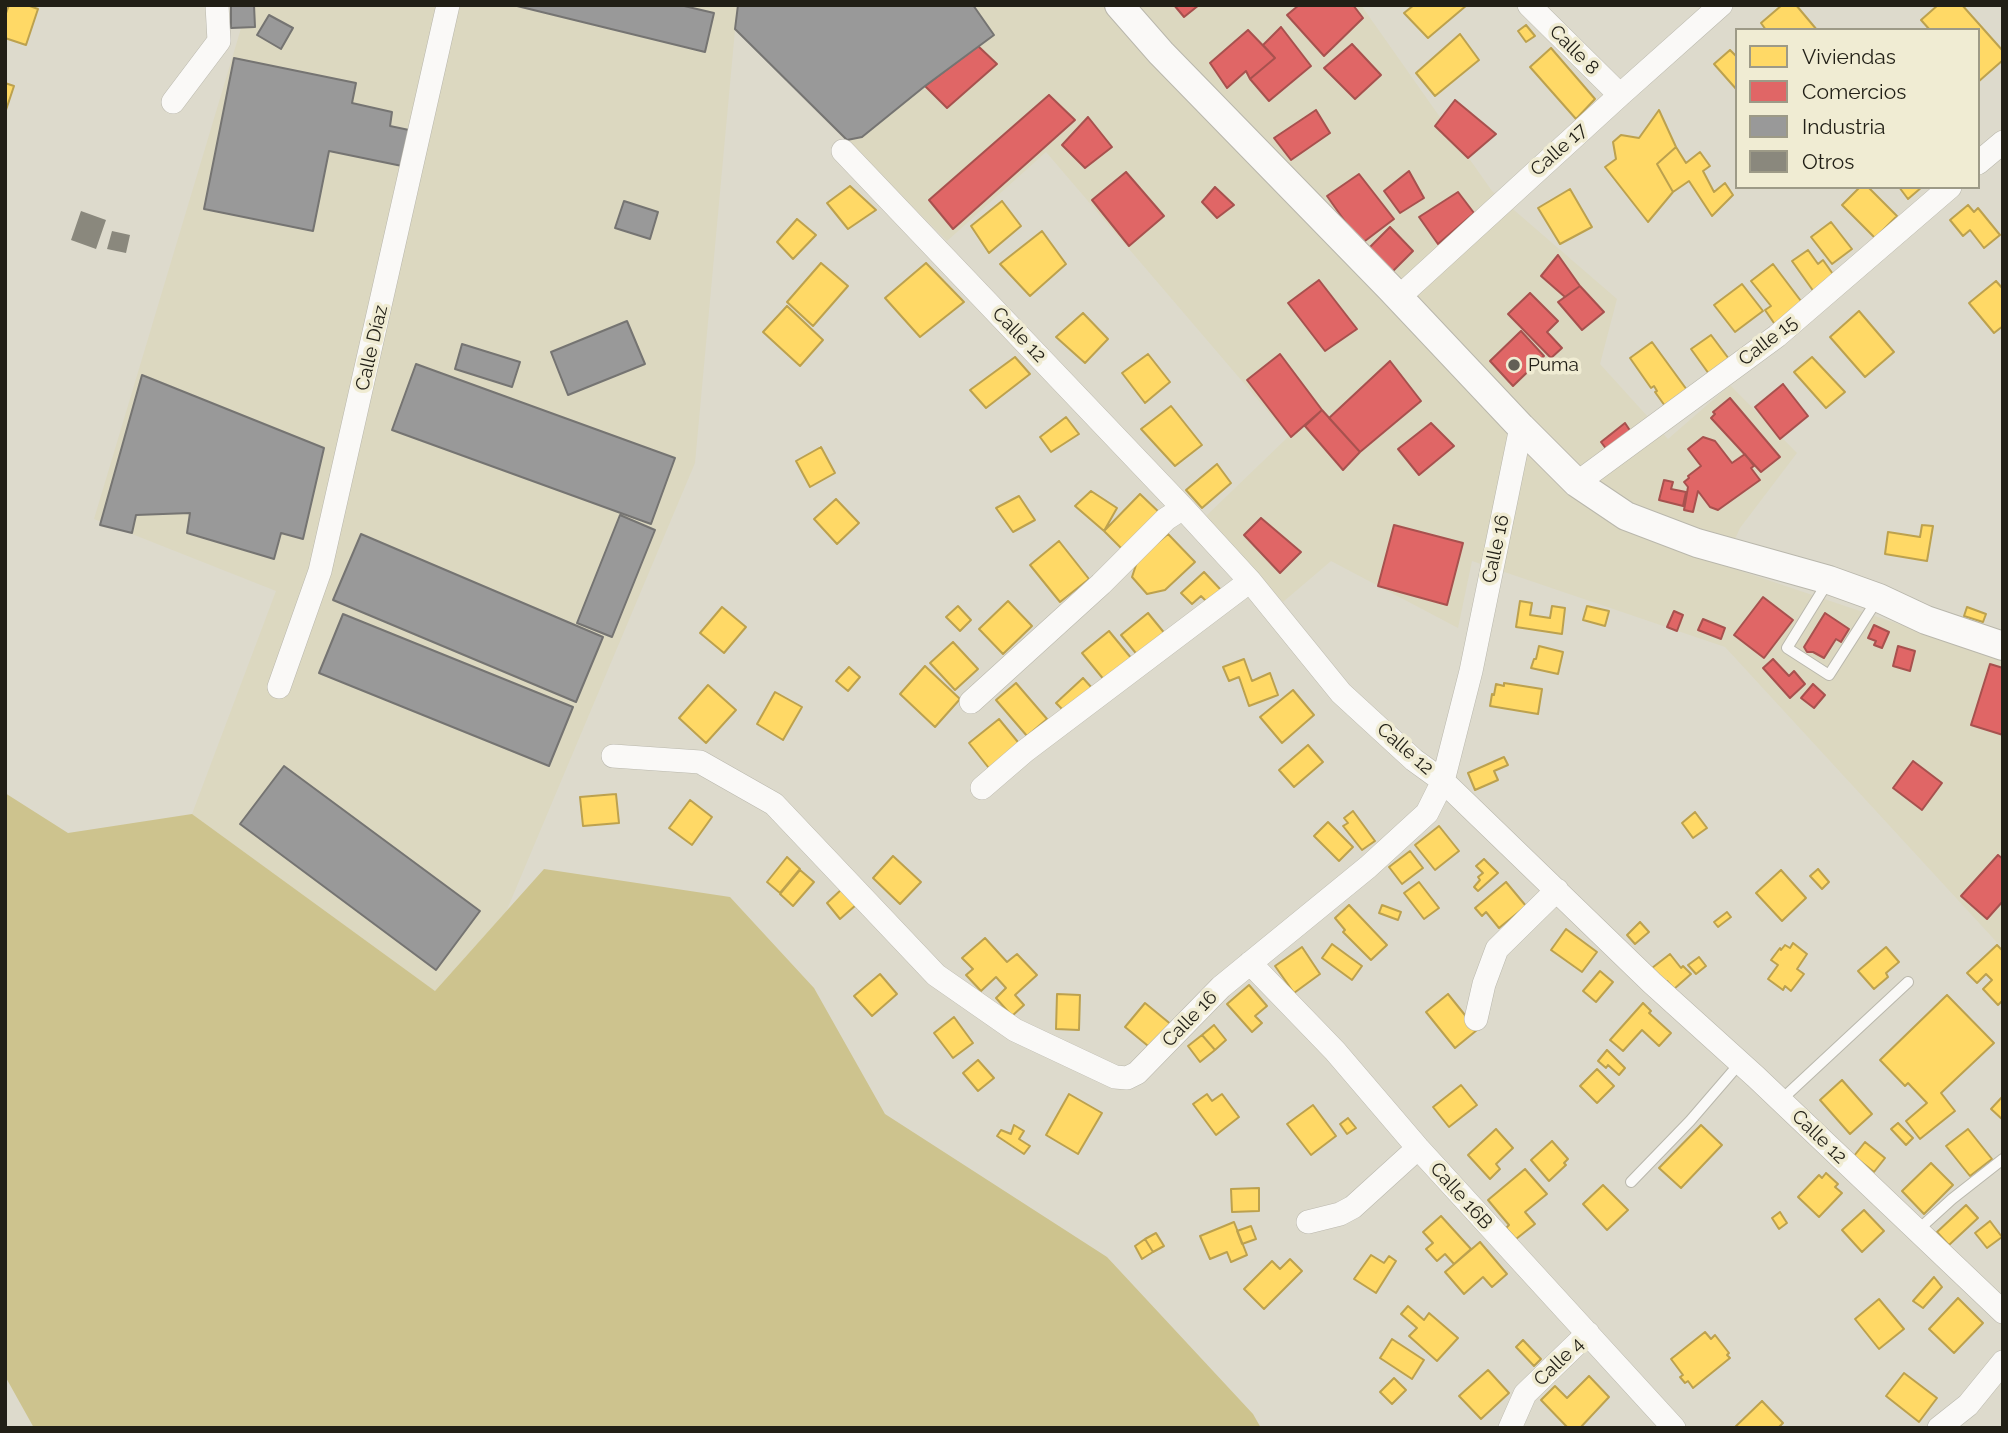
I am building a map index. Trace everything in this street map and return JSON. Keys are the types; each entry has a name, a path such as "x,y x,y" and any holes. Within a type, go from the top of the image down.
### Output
{"street":[{"path":"173,102 219,41 217,5"},
{"name":"Calle Díaz","path":"279,687 320,572 448,5"},
{"path":"1119,5 1161,53 1577,483 1626,516 1698,542 1829,580 1879,598 1926,620 2003,646"},
{"name":"Calle 8","path":"1529,5 1620,95"},
{"name":"Calle 17","path":"1399,296 1721,5"},
{"path":"1980,161 2003,142"},
{"name":"Calle 12","path":"844,151 1184,508 1250,581 1341,693 1413,760 1443,781 1652,983 2003,1312"},
{"name":"Calle 15","path":"1577,483 1777,336 1948,189"},
{"name":"Calle 16","path":"613,756 699,762 774,804 936,975 1015,1030 1115,1077 1127,1078 1137,1073 1221,987 1368,867 1427,813 1443,781 1471,671 1521,427"},
{"path":"971,702 1101,584 1166,519 1184,508"},
{"path":"982,788 1025,751 1250,581"},
{"path":"1476,1018 1484,984 1497,949 1556,890"},
{"name":"Calle 16B","path":"1250,963 1335,1052 1526,1268 1674,1428"},
{"path":"1308,1222 1340,1214 1353,1207 1418,1148"},
{"name":"Calle 4","path":"1510,1428 1525,1394 1588,1333"},
{"path":"1940,1428 1968,1405 2003,1362"}],"lane":[{"path":"1829,580 1787,648 1829,675 1879,598"},
{"path":"1780,1101 1908,982"},
{"path":"1631,1182 1690,1121 1740,1063"},
{"path":"1918,1230 2003,1159"}],"shaded area":[{"path":"248,5 1361,5 1492,191 1617,299 1600,364 1668,439 1730,385 1797,453 1740,528 1723,565 2003,659 2003,949 1725,647 1472,561 1458,628 1331,561 1283,602 1205,517 1289,436 1046,152 947,241 735,30 695,463 506,912 435,991 192,814 276,591 94,519"},
{"path":"5,793 68,833 192,814 435,991 544,869 730,897 814,988 885,1114 1107,1257 1253,1414 1261,1428 34,1428 5,1376"}],"building: Viviendas":[{"path":"9,5 27,5 38,9 26,45 5,38 5,16"},
{"path":"1414,5 1467,5 1428,38 1404,13"},
{"path":"1782,5 1796,5 1815,28 1765,28 1761,23"},
{"path":"1938,5 1962,5 2003,51 2003,60 1980,80 1980,28 1928,28 1921,20"},
{"path":"1526,25 1535,36 1526,42 1518,31"},
{"path":"1460,34 1479,60 1435,96 1416,73"},
{"path":"1551,48 1595,99 1576,119 1530,67"},
{"path":"1730,50 1735,55 1735,88 1714,64"},
{"path":"5,83 14,86 5,113"},
{"path":"1659,110 1676,147 1657,164 1673,192 1648,222 1605,167 1616,159 1613,142 1621,135 1639,138"},
{"path":"1676,147 1686,163 1700,152 1710,166 1703,171 1714,192 1725,183 1733,195 1712,216 1689,181 1673,192 1657,164"},
{"path":"850,186 876,210 848,229 827,203"},
{"path":"1570,189 1592,227 1560,244 1538,208"},
{"path":"1858,189 1870,189 1897,216 1875,238 1842,205"},
{"path":"1900,189 1920,189 1908,199"},
{"path":"1002,201 1021,226 989,253 971,226"},
{"path":"1968,205 1974,212 1978,208 2000,235 1984,248 1970,230 1963,236 1950,220"},
{"path":"797,219 816,235 793,259 777,242"},
{"path":"1831,222 1852,249 1832,264 1811,237"},
{"path":"1042,231 1066,264 1030,296 1000,264"},
{"path":"1808,250 1818,264 1823,260 1835,277 1814,292 1792,261"},
{"path":"821,263 848,286 813,326 787,302"},
{"path":"926,263 964,302 920,337 885,298"},
{"path":"1773,264 1804,305 1776,326 1765,310 1771,306 1751,281"},
{"path":"1996,281 2003,289 2003,326 1994,333 1969,303"},
{"path":"1742,284 1763,311 1735,332 1714,305"},
{"path":"787,306 823,340 800,366 763,332"},
{"path":"1859,311 1894,352 1865,377 1830,337"},
{"path":"1083,313 1108,339 1085,363 1056,337"},
{"path":"1711,335 1729,359 1709,374 1691,349"},
{"path":"1652,342 1687,390 1665,406 1654,386 1651,388 1630,358"},
{"path":"1148,354 1170,382 1145,403 1122,373"},
{"path":"1015,357 1030,374 986,408 970,390"},
{"path":"1812,357 1845,392 1826,408 1794,372"},
{"path":"1171,406 1202,445 1175,466 1141,429"},
{"path":"1066,417 1079,434 1051,452 1040,437"},
{"path":"821,447 835,473 810,487 796,461"},
{"path":"1217,464 1231,483 1202,508 1186,490"},
{"path":"1091,491 1117,508 1104,531 1075,506"},
{"path":"1140,494 1162,515 1124,551 1104,531"},
{"path":"1019,496 1035,520 1013,532 996,508"},
{"path":"836,499 859,523 837,544 814,519"},
{"path":"1922,525 1933,526 1927,561 1885,554 1888,532 1920,537"},
{"path":"1168,534 1195,562 1165,590 1147,594 1132,577 1138,559"},
{"path":"1059,541 1089,579 1060,602 1030,565"},
{"path":"1204,572 1221,590 1207,602 1201,596 1192,604 1181,593"},
{"path":"1008,601 1032,626 1003,654 979,629"},
{"path":"1520,601 1532,603 1530,615 1550,618 1552,606 1565,608 1562,634 1516,627"},
{"path":"958,606 971,620 960,631 946,617"},
{"path":"1587,606 1609,611 1605,626 1583,620"},
{"path":"722,607 746,627 724,653 700,633"},
{"path":"1967,607 1986,614 1983,622 1964,616"},
{"path":"1148,613 1166,635 1139,657 1121,635"},
{"path":"1109,631 1132,659 1105,681 1082,653"},
{"path":"953,642 978,669 955,690 930,663"},
{"path":"1539,646 1563,652 1558,674 1531,668"},
{"path":"1244,659 1252,681 1270,673 1278,695 1249,706 1239,677 1229,681 1223,667"},
{"path":"925,666 960,699 935,727 900,694"},
{"path":"849,667 860,677 848,691 836,681"},
{"path":"1083,678 1092,688 1066,713 1056,703"},
{"path":"1016,683 1047,719 1027,736 996,700"},
{"path":"1504,683 1542,689 1538,714 1490,706 1496,684 1504,686"},
{"path":"708,685 736,710 706,743 679,718"},
{"path":"1293,690 1314,715 1282,743 1260,717"},
{"path":"775,692 802,707 783,740 757,724"},
{"path":"999,719 1022,747 992,772 969,743"},
{"path":"1308,745 1323,762 1294,787 1279,770"},
{"path":"1504,757 1508,765 1494,771 1498,780 1475,790 1468,773"},
{"path":"616,794 619,823 583,826 580,797"},
{"path":"690,800 712,817 692,845 669,828"},
{"path":"1353,811 1375,841 1362,850 1343,826 1348,823 1344,818"},
{"path":"1695,812 1707,828 1693,838 1682,823"},
{"path":"1328,822 1353,847 1339,861 1314,836"},
{"path":"1439,826 1459,851 1435,870 1415,845"},
{"path":"1410,851 1423,868 1402,884 1389,867"},
{"path":"893,856 921,882 900,904 873,878"},
{"path":"787,857 800,869 780,893 767,882"},
{"path":"1484,859 1498,873 1478,891 1474,887 1483,873 1476,866"},
{"path":"1818,869 1829,882 1822,889 1810,876"},
{"path":"800,870 814,882 793,906 780,894"},
{"path":"1781,870 1806,898 1782,921 1756,893"},
{"path":"1419,882 1439,908 1424,919 1404,893"},
{"path":"1506,882 1526,906 1499,928 1486,912 1482,916 1475,908"},
{"path":"843,888 856,905 840,919 827,903"},
{"path":"1349,905 1387,945 1371,960 1343,932 1345,930 1335,918"},
{"path":"1382,905 1401,912 1398,920 1379,913"},
{"path":"1727,912 1731,917 1718,927 1714,922"},
{"path":"1640,922 1649,932 1635,944 1627,935"},
{"path":"1566,929 1597,952 1582,972 1551,950"},
{"path":"985,938 1007,962 1017,954 1037,975 1015,995 1024,1005 1012,1016 996,998 1006,988 996,977 981,991 966,975 973,969 962,958"},
{"path":"1793,943 1807,954 1797,969 1804,974 1791,991 1785,986 1783,990 1768,979 1778,965 1771,960 1780,948 1781,950 1785,945 1790,948"},
{"path":"1332,944 1362,966 1352,980 1322,958"},
{"path":"1997,945 2003,951 2003,1000 1998,1005 1983,989 1992,980 1986,974 1977,983 1967,973"},
{"path":"1302,947 1320,974 1294,993 1275,966"},
{"path":"1886,947 1899,962 1886,973 1888,977 1874,989 1858,971"},
{"path":"1670,954 1681,968 1683,966 1691,974 1674,989 1667,981 1663,984 1652,968"},
{"path":"1699,957 1706,966 1696,974 1688,965"},
{"path":"1600,971 1613,982 1596,1002 1583,991"},
{"path":"880,974 897,994 872,1016 854,996"},
{"path":"1249,985 1267,1006 1255,1016 1262,1023 1252,1032 1227,1004"},
{"path":"1057,994 1080,995 1079,1030 1056,1029"},
{"path":"1448,994 1477,1030 1455,1048 1426,1012"},
{"path":"1947,995 1994,1043 1941,1093 1955,1111 1920,1139 1906,1121 1927,1103 1908,1083 1905,1086 1880,1060"},
{"path":"1145,1003 1173,1026 1153,1050 1125,1027"},
{"path":"1643,1003 1651,1011 1649,1013 1671,1033 1659,1046 1642,1030 1623,1051 1610,1040"},
{"path":"954,1017 973,1043 953,1058 934,1033"},
{"path":"1214,1025 1226,1040 1215,1050 1202,1035"},
{"path":"1202,1035 1215,1050 1200,1062 1188,1046"},
{"path":"1607,1050 1625,1068 1619,1075 1608,1065 1606,1068 1598,1061"},
{"path":"978,1060 994,1078 978,1091 963,1073"},
{"path":"1597,1069 1614,1086 1597,1103 1580,1086"},
{"path":"1842,1080 1872,1114 1850,1134 1820,1100"},
{"path":"1461,1085 1477,1105 1449,1127 1433,1107"},
{"path":"1069,1094 1102,1113 1078,1154 1046,1135"},
{"path":"1207,1094 1212,1101 1222,1094 1239,1117 1216,1135 1193,1104"},
{"path":"2003,1096 2003,1120 1991,1109"},
{"path":"1313,1105 1336,1136 1311,1155 1287,1124"},
{"path":"1348,1118 1356,1128 1347,1134 1340,1124"},
{"path":"1898,1123 1913,1138 1906,1145 1891,1129"},
{"path":"1014,1125 1024,1131 1019,1139 1030,1146 1024,1154 997,1136 1001,1130 1011,1134"},
{"path":"1701,1125 1722,1145 1681,1188 1659,1168"},
{"path":"1496,1129 1513,1148 1496,1164 1500,1169 1490,1179 1468,1155"},
{"path":"1968,1129 1992,1159 1970,1176 1946,1146"},
{"path":"1552,1141 1568,1159 1564,1163 1566,1165 1549,1181 1531,1160"},
{"path":"1865,1142 1885,1158 1874,1172 1854,1156"},
{"path":"1931,1163 1953,1185 1924,1214 1902,1191"},
{"path":"1525,1169 1547,1194 1525,1212 1535,1224 1516,1239 1506,1228 1509,1225 1488,1200"},
{"path":"1826,1173 1838,1184 1835,1187 1842,1193 1819,1217 1798,1197 1819,1175 1822,1178"},
{"path":"1603,1185 1628,1210 1607,1230 1583,1204"},
{"path":"1259,1188 1259,1211 1232,1212 1231,1189"},
{"path":"1966,1205 1978,1218 1949,1245 1937,1232"},
{"path":"1864,1210 1884,1231 1862,1252 1842,1230"},
{"path":"1780,1212 1787,1223 1779,1229 1772,1218"},
{"path":"1441,1216 1471,1249 1454,1264 1445,1254 1437,1261 1426,1249 1433,1243 1423,1232"},
{"path":"1990,1221 2002,1237 1987,1248 1975,1233"},
{"path":"1234,1222 1247,1255 1231,1262 1227,1252 1210,1259 1200,1236"},
{"path":"1251,1226 1256,1239 1242,1244 1237,1231"},
{"path":"1156,1233 1164,1246 1153,1252 1145,1239"},
{"path":"1145,1239 1153,1252 1142,1259 1135,1246"},
{"path":"1480,1242 1507,1274 1492,1287 1483,1277 1464,1294 1445,1272"},
{"path":"1371,1255 1384,1263 1389,1256 1396,1261 1376,1293 1354,1279"},
{"path":"1290,1259 1302,1271 1264,1309 1244,1289 1272,1261 1280,1269"},
{"path":"1934,1277 1942,1287 1923,1308 1913,1301"},
{"path":"1958,1298 1983,1323 1954,1353 1929,1329"},
{"path":"1879,1299 1904,1329 1879,1349 1855,1319"},
{"path":"1408,1306 1424,1320 1429,1313 1458,1338 1437,1361 1409,1336 1417,1328 1401,1314"},
{"path":"1705,1332 1711,1339 1715,1335 1730,1358 1693,1388 1688,1381 1685,1383 1680,1377 1683,1375 1671,1359"},
{"path":"1392,1339 1424,1360 1412,1379 1380,1358"},
{"path":"1523,1340 1541,1359 1534,1366 1516,1347"},
{"path":"1488,1370 1509,1393 1481,1419 1459,1396"},
{"path":"1904,1373 1937,1398 1919,1422 1886,1396"},
{"path":"1589,1376 1609,1397 1580,1428 1568,1428 1541,1400 1555,1386 1567,1398"},
{"path":"1394,1378 1406,1390 1392,1404 1380,1392"},
{"path":"1762,1401 1783,1423 1778,1428 1734,1428"}],"building: Comercios":[{"path":"1174,5 1199,5 1184,17"},
{"path":"1299,5 1353,5 1363,18 1324,56 1287,15"},
{"path":"1281,27 1311,66 1269,101 1250,79 1275,58 1263,45"},
{"path":"1248,30 1275,58 1250,79 1246,71 1227,88 1210,63"},
{"path":"1352,44 1381,75 1355,99 1324,68"},
{"path":"978,46 997,64 947,108 925,86"},
{"path":"1049,95 1075,120 953,229 929,200"},
{"path":"1455,100 1496,134 1468,158 1435,126"},
{"path":"1316,110 1330,133 1291,160 1274,138"},
{"path":"1088,117 1112,147 1085,168 1062,145"},
{"path":"1409,171 1424,198 1400,213 1384,191"},
{"path":"1126,172 1164,216 1129,246 1092,200"},
{"path":"1359,174 1394,219 1361,244 1327,196"},
{"path":"1215,187 1234,205 1217,218 1202,202"},
{"path":"1458,192 1474,213 1438,244 1419,217"},
{"path":"1390,227 1413,251 1392,272 1369,248"},
{"path":"1558,255 1580,286 1565,297 1541,276"},
{"path":"1319,280 1357,329 1325,351 1288,303"},
{"path":"1580,286 1604,312 1582,330 1558,302"},
{"path":"1530,293 1558,321 1547,332 1562,348 1551,358 1508,314"},
{"path":"1521,331 1544,356 1513,386 1490,361"},
{"path":"1280,354 1322,410 1291,437 1247,380"},
{"path":"1390,361 1421,401 1360,452 1329,418"},
{"path":"1783,384 1808,416 1780,439 1755,407"},
{"path":"1730,398 1780,457 1761,472 1711,418 1715,414 1713,412"},
{"path":"1322,410 1360,452 1343,470 1305,426"},
{"path":"1431,423 1454,446 1419,475 1398,449"},
{"path":"1625,423 1631,432 1607,450 1601,442"},
{"path":"1703,437 1715,441 1732,463 1745,454 1760,480 1718,510 1710,507 1698,491 1693,512 1684,510 1688,487 1684,482 1701,466 1688,449"},
{"path":"1664,480 1673,482 1671,489 1686,492 1683,506 1659,500"},
{"path":"1261,518 1301,552 1280,573 1244,535"},
{"path":"1394,525 1463,543 1447,605 1378,586"},
{"path":"1763,597 1793,620 1764,658 1734,635"},
{"path":"1674,611 1683,615 1677,631 1667,627"},
{"path":"1825,613 1849,629 1841,642 1836,639 1824,658 1807,652 1804,647"},
{"path":"1703,619 1725,628 1721,639 1698,630"},
{"path":"1874,625 1889,632 1882,648 1874,645 1876,641 1868,638"},
{"path":"1898,646 1915,651 1910,671 1893,666"},
{"path":"1773,659 1789,676 1794,671 1805,684 1790,698 1763,668"},
{"path":"1990,664 2003,668 2003,735 1971,725"},
{"path":"1813,684 1825,695 1814,708 1801,698"},
{"path":"1913,761 1942,783 1922,810 1893,788"},
{"path":"1998,855 2003,859 2003,901 1987,919 1961,896"}],"building: Industria":[{"path":"231,5 254,5 255,27 231,28"},
{"path":"513,5 680,5 714,13 705,52"},
{"path":"738,5 973,5 994,35 862,137 847,140 735,29"},
{"path":"269,15 293,28 281,49 257,35"},
{"path":"234,58 356,83 352,103 392,112 390,126 409,130 402,166 329,151 313,231 204,209"},
{"path":"624,201 658,212 650,239 615,228"},
{"path":"627,321 645,364 568,395 551,352"},
{"path":"462,344 520,362 512,387 455,369"},
{"path":"416,364 675,458 651,524 392,430"},
{"path":"142,375 324,448 303,539 281,533 274,559 187,533 190,513 136,515 132,533 100,525"},
{"path":"620,515 655,530 612,637 577,623"},
{"path":"361,534 603,637 576,702 333,600"},
{"path":"343,614 573,707 549,766 319,673"},
{"path":"284,766 480,911 436,970 240,824"}],"building: Otros":[{"path":"81,211 106,220 96,249 71,240"},
{"path":"112,231 130,235 126,253 107,249"}],"place":[{"name":"Puma","path":"1514,365"}]}
